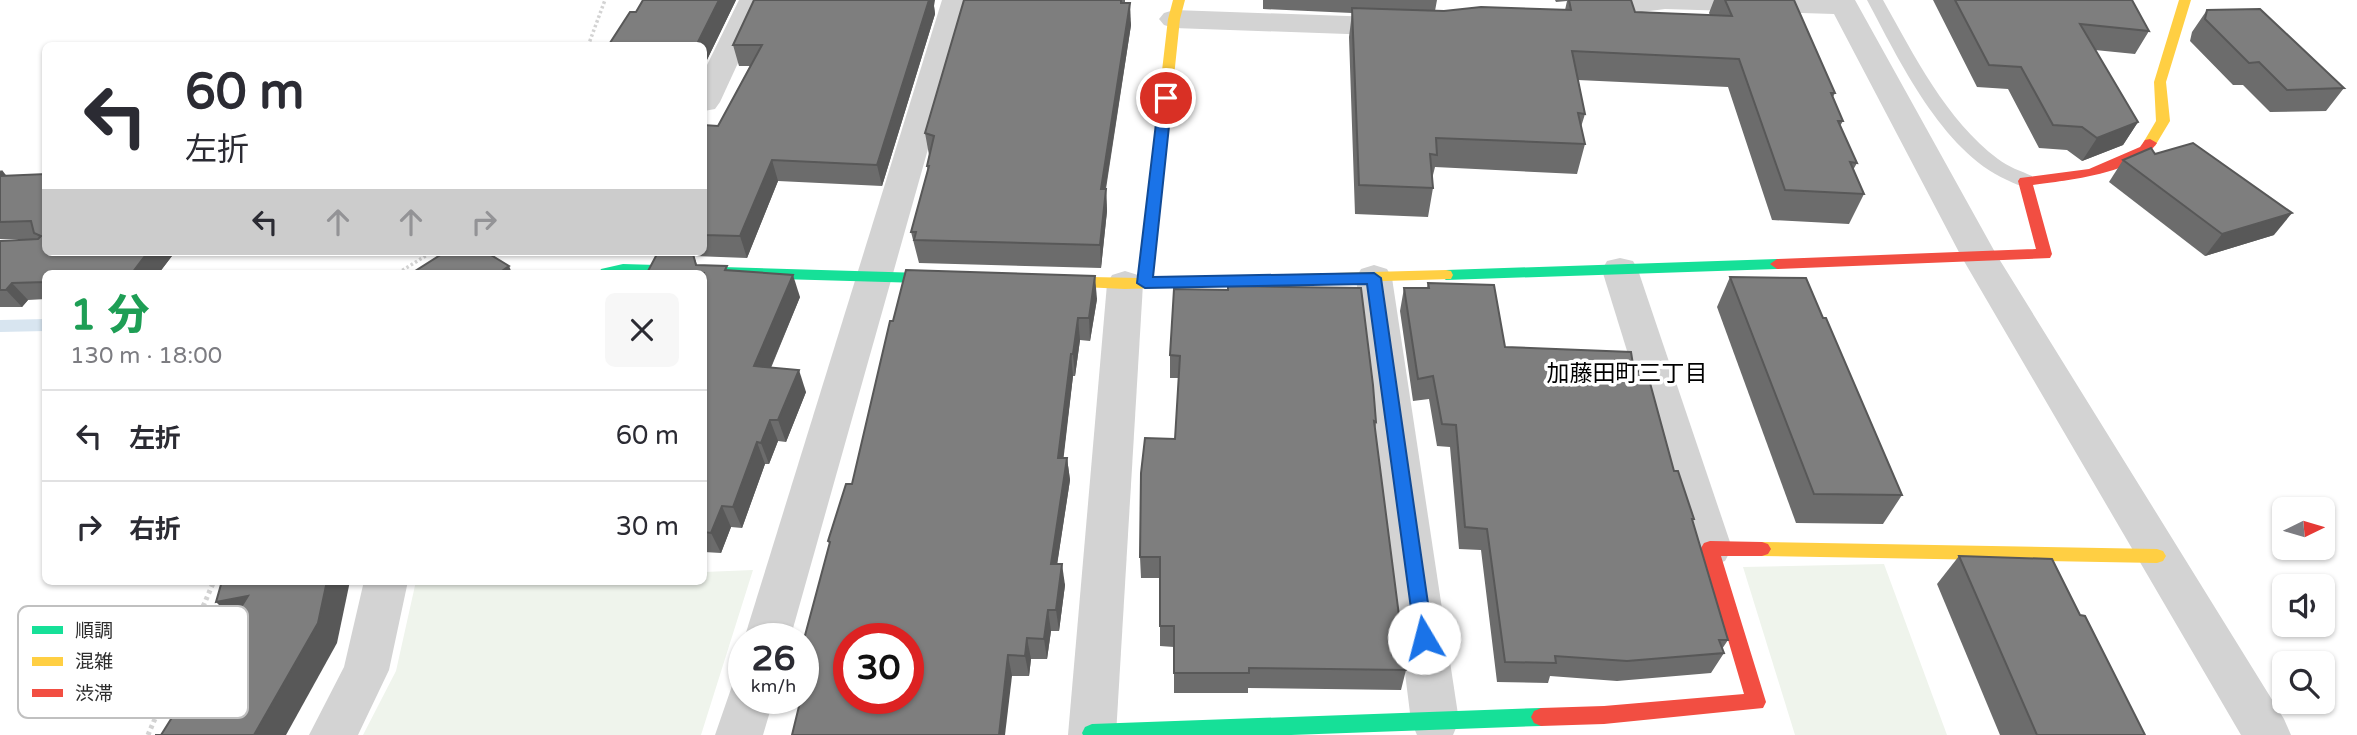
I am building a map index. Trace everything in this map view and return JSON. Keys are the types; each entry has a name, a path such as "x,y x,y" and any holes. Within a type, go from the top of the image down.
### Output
{"street":[{"path":"707,97 753,0"},
{"path":"772,623 956,0"},
{"path":"1559,13 1665,0 1854,2 1979,256 2267,735"},
{"path":"1032,281 1135,283 1374,278 2045,254 2025,181 2092,173 2146,150 2163,121 2160,82 2185,0"},
{"path":"1425,28 1177,10 1135,283 1092,734 1436,721 1606,725 1756,702 1710,548 1620,270"},
{"path":"620,265 966,279"},
{"path":"1374,278 1436,721"},
{"path":"1710,548 2157,556"},
{"path":"333,735 366,670 385,585"},
{"path":"739,735 745,714"}],"lane":[{"path":"1854,2 1972,147 1993,166 2025,181"}],"path":[{"path":"589,42 605,0"},
{"path":"403,270 426,256"},
{"path":"203,606 212,585"},
{"path":"148,735 155,718"}],"shaded area":[{"path":"1884,564 1947,735 1795,735 1743,567"},
{"path":"753,570 736,623 728,623 728,649 701,735 363,735 396,671 415,585 707,585 707,572"}],"building":[{"path":"643,0 719,0 698,42 611,42 630,12 636,12"},
{"path":"754,0 929,0 877,165 772,160 740,236 707,235 707,125 718,126 762,45 733,45"},
{"path":"964,0 1121,0 1121,3 1130,3 1101,189 1106,189 1100,245 914,240 916,232 911,232 929,166 934,136 925,133"},
{"path":"1569,0 1631,0 1635,12 1732,16 1725,0 1794,0 1835,93 1831,93 1843,121 1838,121 1857,163 1850,162 1864,194 1785,190 1739,59 1572,51 1585,114 1578,113 1585,144 1436,138 1437,155 1430,154 1433,188 1359,185 1352,8 1444,11 1481,7 1571,10"},
{"path":"1955,0 2132,0 2149,31 2080,24 2138,122 2097,138 2082,127 2053,125 2021,67 1989,65"},
{"path":"2260,9 2344,88 2287,90 2259,62 2249,63 2205,19 2207,10"},
{"path":"2193,143 2292,213 2222,234 2123,160 2151,148 2155,154"},
{"path":"42,174 42,256 145,256 134,270 42,270 42,282 12,283 6,290 0,290 0,241 38,239 41,236 34,233 31,221 0,222 0,176"},
{"path":"439,256 493,256 509,266 503,270 417,270"},
{"path":"656,256 694,256 696,265 727,266 725,270 793,275 754,366 799,370 778,420 770,420 761,443 757,442 733,507 722,506 711,533 707,532 707,270 649,270"},
{"path":"906,270 1095,276 1089,318 1078,318 1058,458 1067,458 1051,564 1062,564 1056,610 1048,610 1044,639 1027,638 1025,656 1008,655 999,735 792,735 797,714 819,714 819,623 808,623 830,542 828,541 846,484 852,484 890,321 893,321"},
{"path":"1730,277 1806,278 1823,318 1826,318 1902,495 1814,494"},
{"path":"1428,283 1494,285 1505,347 1631,352 1634,371 1647,372 1674,471 1678,471 1694,519 1728,640 1719,640 1724,653 1627,661 1555,656 1556,663 1505,662 1487,529 1465,527 1456,425 1442,424 1433,376 1418,379 1404,288 1429,288"},
{"path":"1228,286 1361,288 1373,385 1376,422 1374,421 1406,670 1249,668 1249,673 1174,673 1174,626 1160,626 1160,557 1140,557 1141,473 1145,438 1175,439 1180,356 1170,355 1174,289 1228,290"},
{"path":"1959,556 2052,559 2080,615 2085,616 2145,735 2037,735"},
{"path":"221,585 326,585 318,623 254,735 161,735 172,718 248,718 248,606 242,606 248,596 216,602"}],"waterway":[{"path":"0,326 42,325"}],"traffic: fast":[{"path":"1446,275 1777,264"},
{"path":"619,270 656,270"},
{"path":"707,272 956,279"},
{"path":"1092,733 1541,717"}],"traffic: slow":[{"path":"1145,283 1174,19 1179,0"},
{"path":"2150,143 2163,121 2160,82 2185,0"},
{"path":"1045,281 1125,284 1446,275"},
{"path":"1762,549 2157,556"}],"traffic: jam":[{"path":"1777,264 2045,254 2025,181 2092,173 2145,150 2150,143"},
{"path":"1541,717 1604,715 1756,702 1710,548 1762,549"}],"district":[{"name":"加藤田町三丁目","path":"1627,374"}],"route":[{"path":"1166,98 1145,283 1374,278 1424,638"}]}
